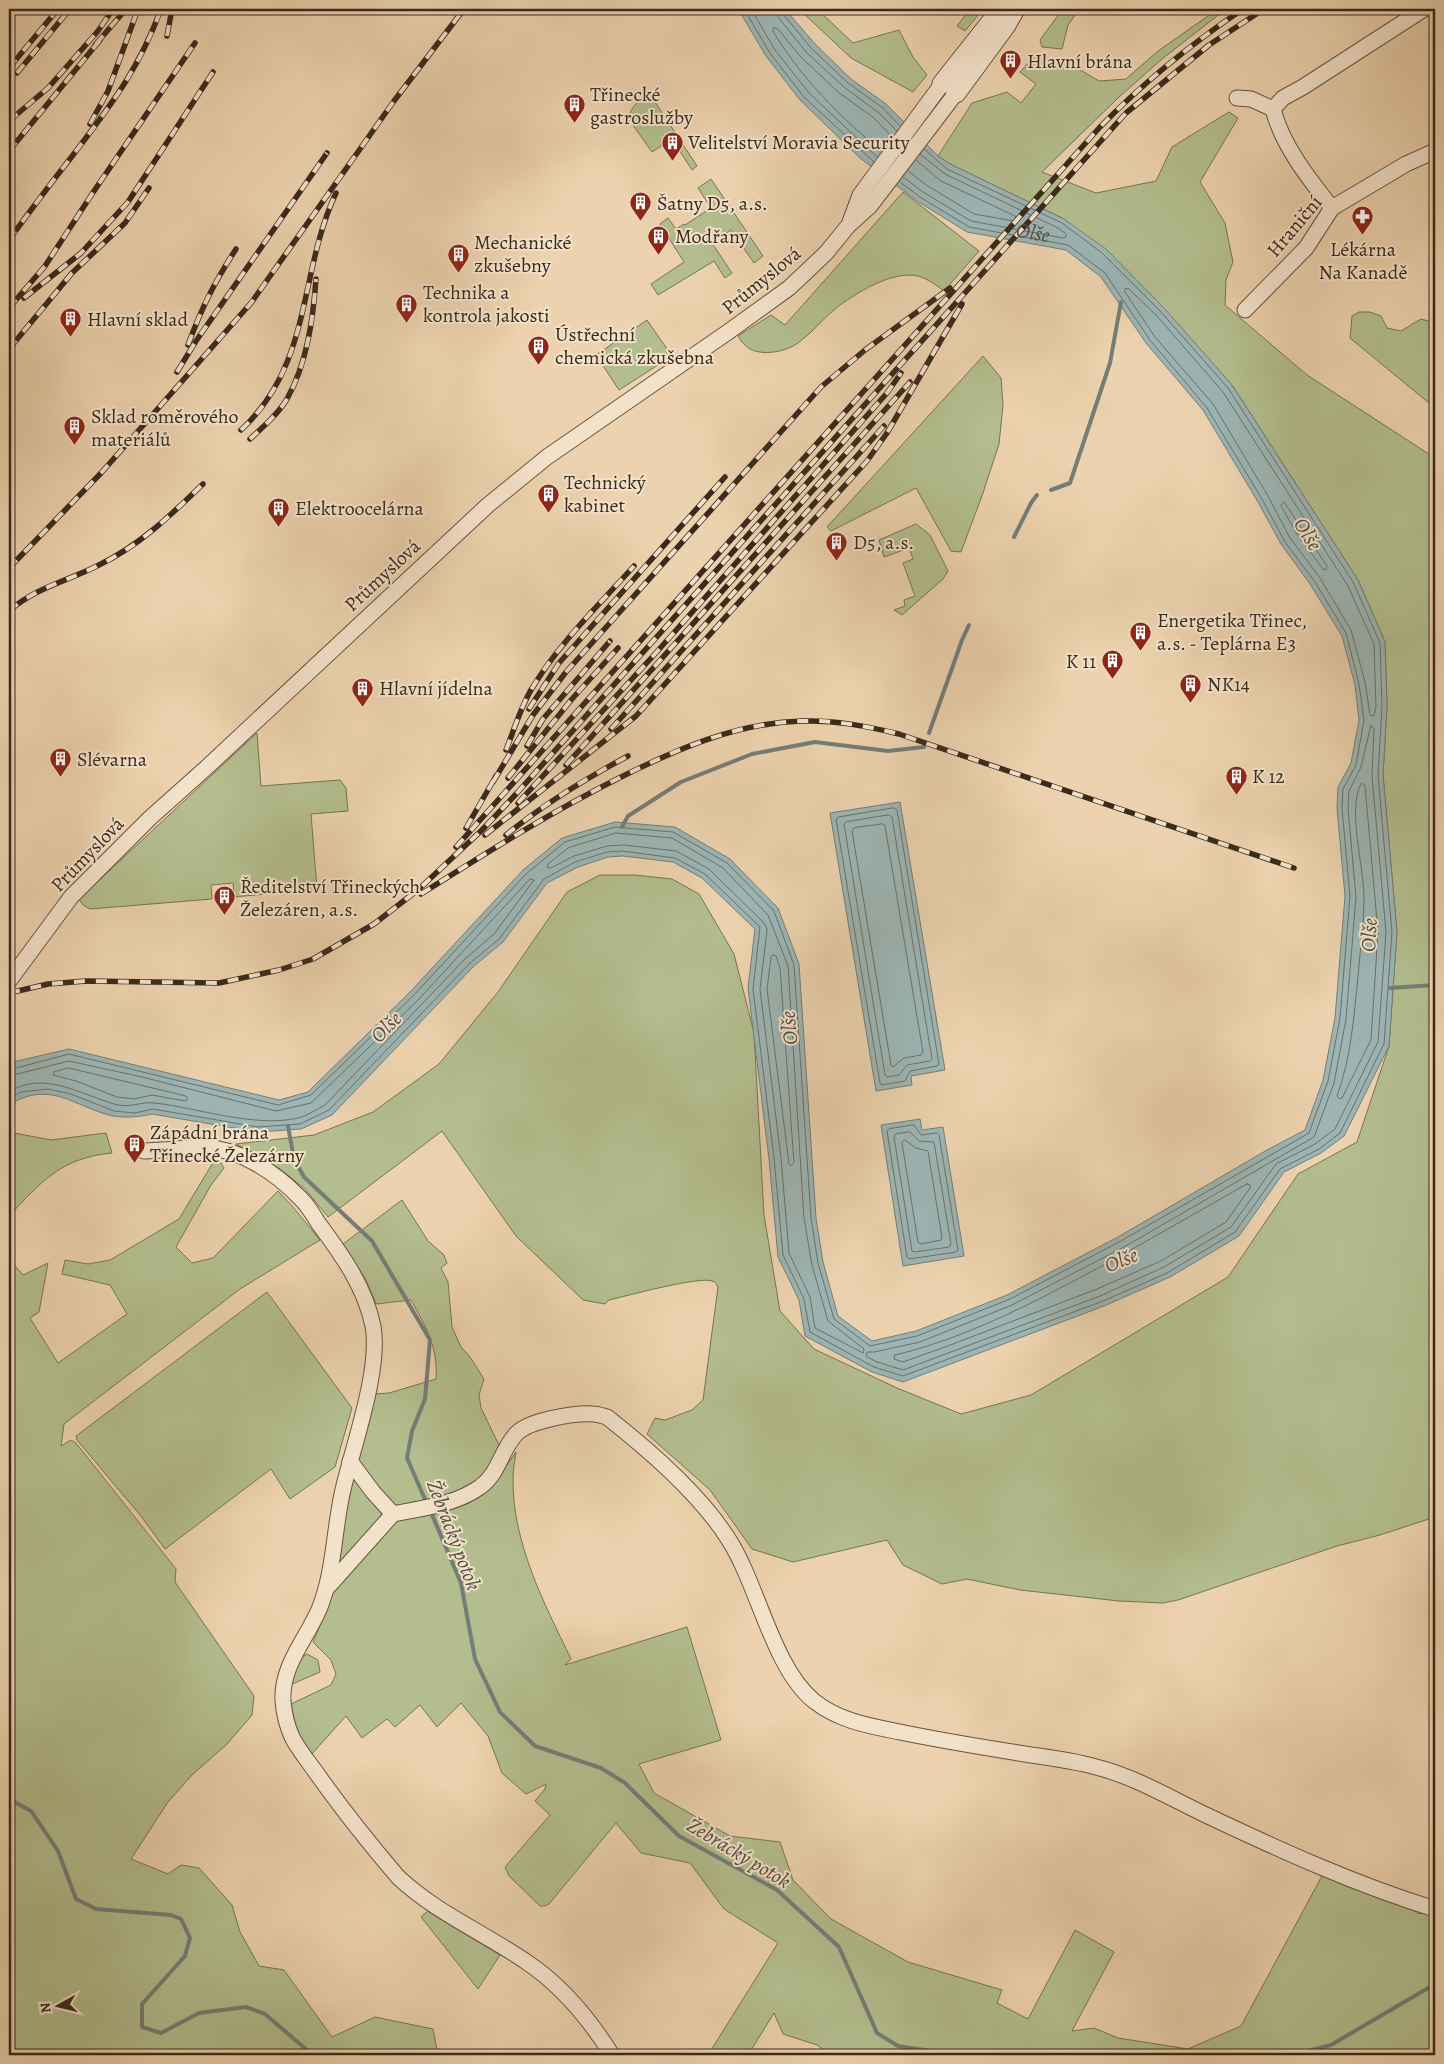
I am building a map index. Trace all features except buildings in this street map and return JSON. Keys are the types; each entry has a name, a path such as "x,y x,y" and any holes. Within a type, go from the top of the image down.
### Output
{"street":[{"path":"949,88 995,17 1007,9"},
{"path":"949,88 1006,26 1015,9"},
{"path":"1237,98 1278,103 1424,9"},
{"name":"Průmyslová","path":"9,981 71,897 150,818 488,505 547,457 721,337 788,288 826,253 848,226 865,200 949,88"},
{"path":"1278,103 1277,125 1313,183 1332,208"},
{"name":"Hraniční","path":"1245,310 1306,248 1332,208 1406,164 1435,151"},
{"path":"144,1151 202,1146 228,1151 245,1158 271,1173 301,1198 342,1255 366,1302 373,1327 374,1347 366,1395 341,1496 326,1589 320,1608 294,1656 284,1683 283,1700 291,1736 301,1754 370,1843 410,1888 437,1907 528,1963 564,1992 612,2055"},
{"path":"326,1589 393,1514 438,1505 466,1495 481,1487 495,1472 516,1434 543,1421 593,1414 607,1417 674,1476 714,1517 731,1542 787,1668 812,1700 826,1710 863,1724 936,1740 1098,1767 1138,1782 1246,1834 1325,1869 1398,1898 1435,1909"},
{"path":"350,1461 373,1492 393,1514"}],"green space":[{"path":"799,9 817,9 853,43 899,30 913,57 927,75 913,92 851,58"},
{"path":"970,9 983,9 965,31 957,26"},
{"path":"1218,9 1226,9 1162,59 1118,98 1042,172 1096,193 1156,181 1172,147 1229,112 1238,118 1200,182 1225,223 1233,262 1226,280 1225,305 1307,375 1435,458 1435,1517 1380,1535 1337,1546 1178,1600 1163,1603 1119,1601 1020,1590 967,1579 942,1584 903,1565 887,1540 793,1562 752,1549 710,1490 647,1434 655,1418 665,1420 692,1410 703,1400 718,1287 714,1282 705,1280 693,1281 609,1300 605,1304 583,1300 516,1236 442,1131 328,1217 305,1189 280,1169 236,1144 314,1135 373,1112 439,1064 498,992 567,892 600,875 635,875 672,879 699,894 734,954 754,1033 764,1215 780,1311 814,1349 897,1388 961,1414 1031,1395 1228,1277 1298,1174 1357,1142 1389,1046 1397,932 1383,775 1387,706 1385,642 1358,580 1232,385 1064,219 950,164 938,156 972,103 1007,92 1021,103 1036,84 1020,72 1035,56 1055,60 1077,68 1099,81 1126,79 1158,51"},
{"path":"1062,10 1078,11 1068,25 1062,49 1042,47 1040,40"},
{"path":"651,96 697,166 692,170 672,139 652,152 628,118 636,103"},
{"path":"711,179 763,256 754,263 731,230 712,243 732,273 725,278 714,261 658,295 651,284 684,262 660,224 668,218 676,229 711,208 698,188"},
{"path":"903,192 979,251 944,291 929,280 918,276 908,275 885,280 863,290 835,309 808,335 793,346 779,351 764,352 750,349 743,343 738,336 771,315 785,325"},
{"path":"1359,312 1370,312 1381,316 1387,328 1401,331 1421,319 1435,323 1435,408 1350,338 1352,316"},
{"path":"647,320 672,356 619,390 596,355"},
{"path":"983,356 1001,378 1003,405 999,444 961,552 951,551 916,488 831,531 827,527"},
{"path":"916,524 930,535 948,571 943,579 902,615 894,610 905,606 904,600 915,596 903,563 913,559 909,548 884,557 879,540"},
{"path":"257,733 261,786 340,780 346,788 348,811 311,814 317,889 234,897 233,883 211,885 212,899 90,909 83,905 79,899"},
{"path":"9,1132 51,1140 106,1133 112,1153 79,1160 54,1173 9,1216"},
{"path":"217,1156 224,1168 211,1185 176,1247 192,1263 213,1258 278,1191 320,1240 240,1289 64,1424 61,1446 71,1440 76,1443 176,1569 175,1582 254,1696 252,1715 227,1744 192,1775 168,1802 131,1859 168,1874 181,1865 199,1868 232,1905 240,1932 259,1966 284,1970 332,2037 375,2017 433,2029 438,2055 247,2055 247,2053 238,2055 9,2055 9,1259 23,1275 48,1263 39,1312 30,1318 58,1363 127,1314 110,1285 62,1274 65,1260 88,1264 110,1260 179,1219"},
{"path":"402,1200 428,1241 444,1255 447,1263 441,1268 448,1282 452,1327 461,1347 484,1379 479,1395 481,1408 499,1445 495,1462 484,1475 433,1513 478,1498 496,1481 516,1452 513,1478 514,1502 518,1525 532,1572 550,1616 571,1659 565,1665 687,1627 721,1740 639,1764 654,1793 730,1836 780,1842 793,1880 831,1919 908,1962 1002,1990 997,2003 1028,2019 1075,1930 1114,1952 1072,2031 1094,2028 1118,2038 1188,2049 1241,2026 1323,1874 1381,1895 1416,1913 1435,1915 1435,2055 831,2055 817,2045 783,2034 774,2013 748,2055 708,2055 778,1943 724,1909 690,1863 641,1853 616,1823 549,1904 540,1906 509,1876 505,1867 550,1815 535,1801 545,1789 546,1784 526,1794 502,1773 488,1736 461,1703 437,1727 420,1705 395,1727 387,1719 362,1738 346,1716 310,1756 298,1731 291,1704 331,1685 336,1674 331,1660 313,1642 329,1605 348,1497 375,1394 389,1393 436,1379 433,1347 426,1328 411,1300 376,1304 365,1278 343,1244"},
{"path":"267,1292 352,1408 335,1467 290,1499 271,1469 165,1549 140,1515 77,1440 76,1436"},
{"path":"307,1654 318,1660 320,1672 290,1685 298,1663"},
{"path":"428,1911 500,1955 478,1989 421,1917"}],"water":[{"name":"Olše","path":"738,9 785,9 815,44 851,79 886,104 938,156 950,164 1064,219 1106,249 1165,309 1232,385 1358,580 1385,642 1387,706 1383,775 1397,932 1389,1046 1344,1136 1321,1153 1284,1172 1239,1236 1170,1277 1104,1306 903,1382 872,1372 805,1336 799,1300 778,1257 769,1159 748,988 755,929 702,878 673,862 623,856 608,857 578,867 547,883 503,942 474,966 332,1115 301,1129 258,1132 152,1114 132,1117 113,1116 62,1097 50,1095 37,1094 9,1105 9,1066 13,1062 69,1049 279,1100 308,1092 410,992 523,870 562,838 615,822 675,827 730,859 778,908 799,964 816,1218 823,1262 838,1316 872,1341 916,1331 1007,1295 1118,1237 1267,1150 1305,1130 1323,1080 1335,1018 1345,896 1337,808 1338,787 1351,763 1359,720 1355,685 1342,636 1310,584 1281,544 1203,410 1146,343 1101,277 1066,250 967,232 917,201 860,158 800,100 766,56"},
{"path":"900,802 945,1070 911,1076 912,1085 876,1091 830,813"},
{"path":"920,1119 922,1130 943,1127 964,1256 903,1266 881,1125"}],"waterway":[{"path":"1051,490 1070,483 1110,363 1121,302"},
{"path":"1014,537 1037,495"},
{"path":"929,733 969,625"},
{"path":"622,827 628,816 681,782 752,754 815,742 888,751 924,747"},
{"path":"1390,988 1435,985"},
{"name":"Žebrácký potok","path":"288,1126 294,1159 304,1177 372,1241 430,1340 425,1399 412,1431 407,1458 427,1504"},
{"name":"Žebrácký potok","path":"430,1510 461,1583 475,1659 500,1712 535,1746 601,1768 625,1783 679,1836 777,1890 839,1947 877,2033 898,2046 957,2055"},
{"path":"9,1799 31,1811 58,1851 76,1899 96,1909 171,1915 181,1919 190,1938 185,1956 142,2004 142,2027 161,2033 199,2013 246,2007 265,2014 308,2051 310,2055"},
{"path":"1293,2055 1331,2045 1435,1984"}],"railway":[{"path":"9,68 58,9"},
{"path":"17,73 70,9"},
{"path":"9,121 48,88 98,31 113,9"},
{"path":"96,44 126,9"},
{"path":"90,124 108,91 138,9"},
{"path":"9,240 100,120 123,86 143,50 161,9"},
{"path":"167,36 172,9"},
{"path":"9,568 102,472 251,303 394,101 464,9"},
{"path":"456,847 1100,127 1168,64 1243,9"},
{"path":"9,993 48,984 86,981 219,983 279,970 313,959 374,924 419,889 482,830 517,793 1126,113 1209,45 1264,9"},
{"path":"9,151 100,40"},
{"path":"9,308 45,266 195,43"},
{"path":"24,298 81,253 128,202 213,72"},
{"path":"177,372 196,341 327,153"},
{"path":"9,349 72,273 125,223 149,188"},
{"path":"241,430 264,404 281,376 293,347 315,255 336,193"},
{"path":"188,345 209,296 236,249"},
{"path":"250,439 279,410 287,399 300,371 308,341 316,279"},
{"path":"493,782 533,715 566,672 821,387 865,350 950,288"},
{"path":"485,835 636,716 867,461 887,433 962,304"},
{"path":"518,803 654,655 887,393 901,373"},
{"path":"566,765 910,382"},
{"path":"611,729 884,426"},
{"path":"529,709 559,663 725,477"},
{"path":"9,611 29,596 97,566 127,549 166,519 203,484"},
{"path":"506,750 531,690 553,657 634,566"},
{"path":"527,746 543,719 610,641"},
{"path":"508,778 572,699 618,648"},
{"path":"421,894 544,819 619,778 663,757 730,732 778,723 802,721 850,724 899,734 1294,868"},
{"path":"506,835 565,793 628,756"},
{"path":"466,828 496,776"}],"place":[{"name":"Hlavní brána","path":"1011,80"},
{"name":"Třinecké gastroslužby","path":"574,124"},
{"name":"Velitelství Moravia Security","path":"672,161"},
{"name":"Šatny D5, a.s.","path":"641,222"},
{"name":"Lékárna Na Kanadě","path":"1363,236"},
{"name":"Modřany","path":"659,255"},
{"name":"Mechanické zkušebny","path":"458,273"},
{"name":"Technika a kontrola jakosti","path":"407,323"},
{"name":"Hlavní sklad","path":"71,338"},
{"name":"Ústřechní chemická zkušebna","path":"539,365"},
{"name":"Sklad roměrového materiálů","path":"75,446"},
{"name":"Technický kabinet","path":"548,513"},
{"name":"Elektroocelárna","path":"279,527"},
{"name":"D5, a.s.","path":"837,561"},
{"name":"Energetika Třinec, a.s. - Teplárna E3","path":"1141,651"},
{"name":"K 11","path":"1112,680"},
{"name":"NK14","path":"1191,703"},
{"name":"Hlavní jídelna","path":"363,707"},
{"name":"Slévarna","path":"61,778"},
{"name":"K 12","path":"1236,795"},
{"name":"Ředitelství Třineckých Železáren, a.s.","path":"224,916"},
{"name":"Zápádní brána Třinecké Železárny","path":"134,1163"}]}
